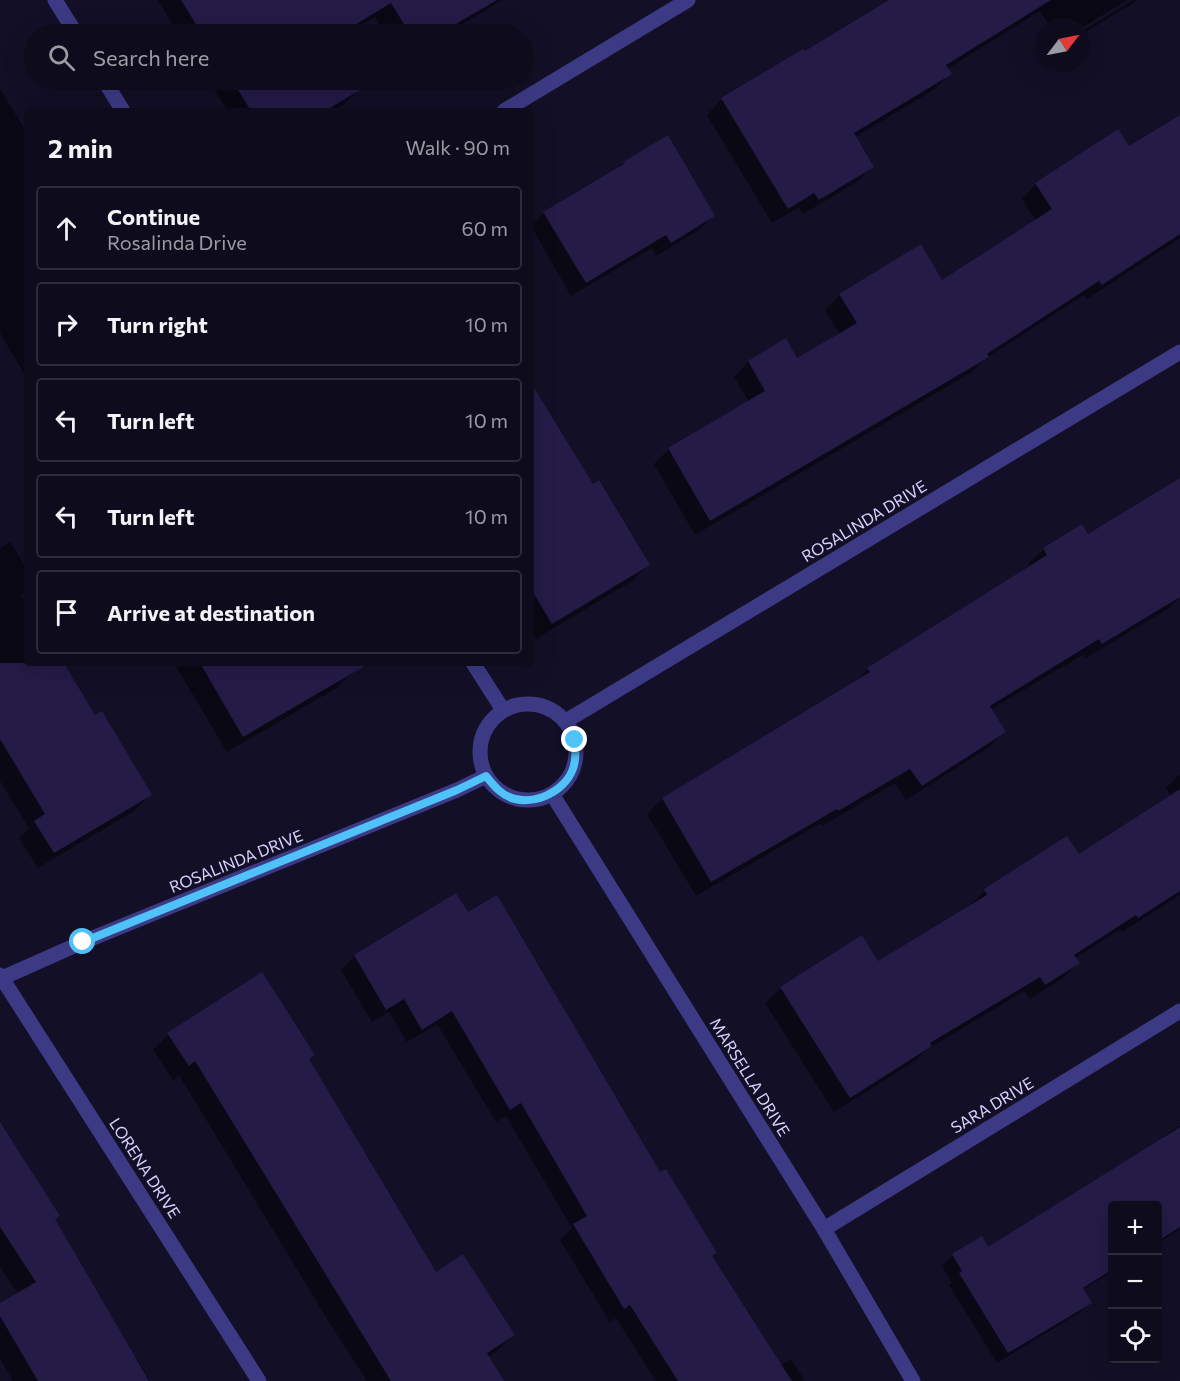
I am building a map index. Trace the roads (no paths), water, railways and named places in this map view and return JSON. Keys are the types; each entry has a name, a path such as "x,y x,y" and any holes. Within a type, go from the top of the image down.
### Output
{"street":[{"path":"55,0 70,24"},
{"path":"509,108 688,0"},
{"path":"110,90 121,108"},
{"name":"ROSALINDA DRIVE","path":"566,721 1180,352"},
{"path":"475,666 502,710"},
{"path":"525,702 547,707 566,721 575,740 575,761 567,780 552,794 533,800 515,799 498,790 486,776 479,752 483,735 485,727 502,710 525,702"},
{"name":"ROSALINDA DRIVE","path":"1,977 457,790 486,776"},
{"name":"MARSELLA DRIVE","path":"552,794 824,1229 913,1381"},
{"name":"LORENA DRIVE","path":"1,977 259,1381"},
{"name":"SARA DRIVE","path":"824,1229 1180,1011"}]}
